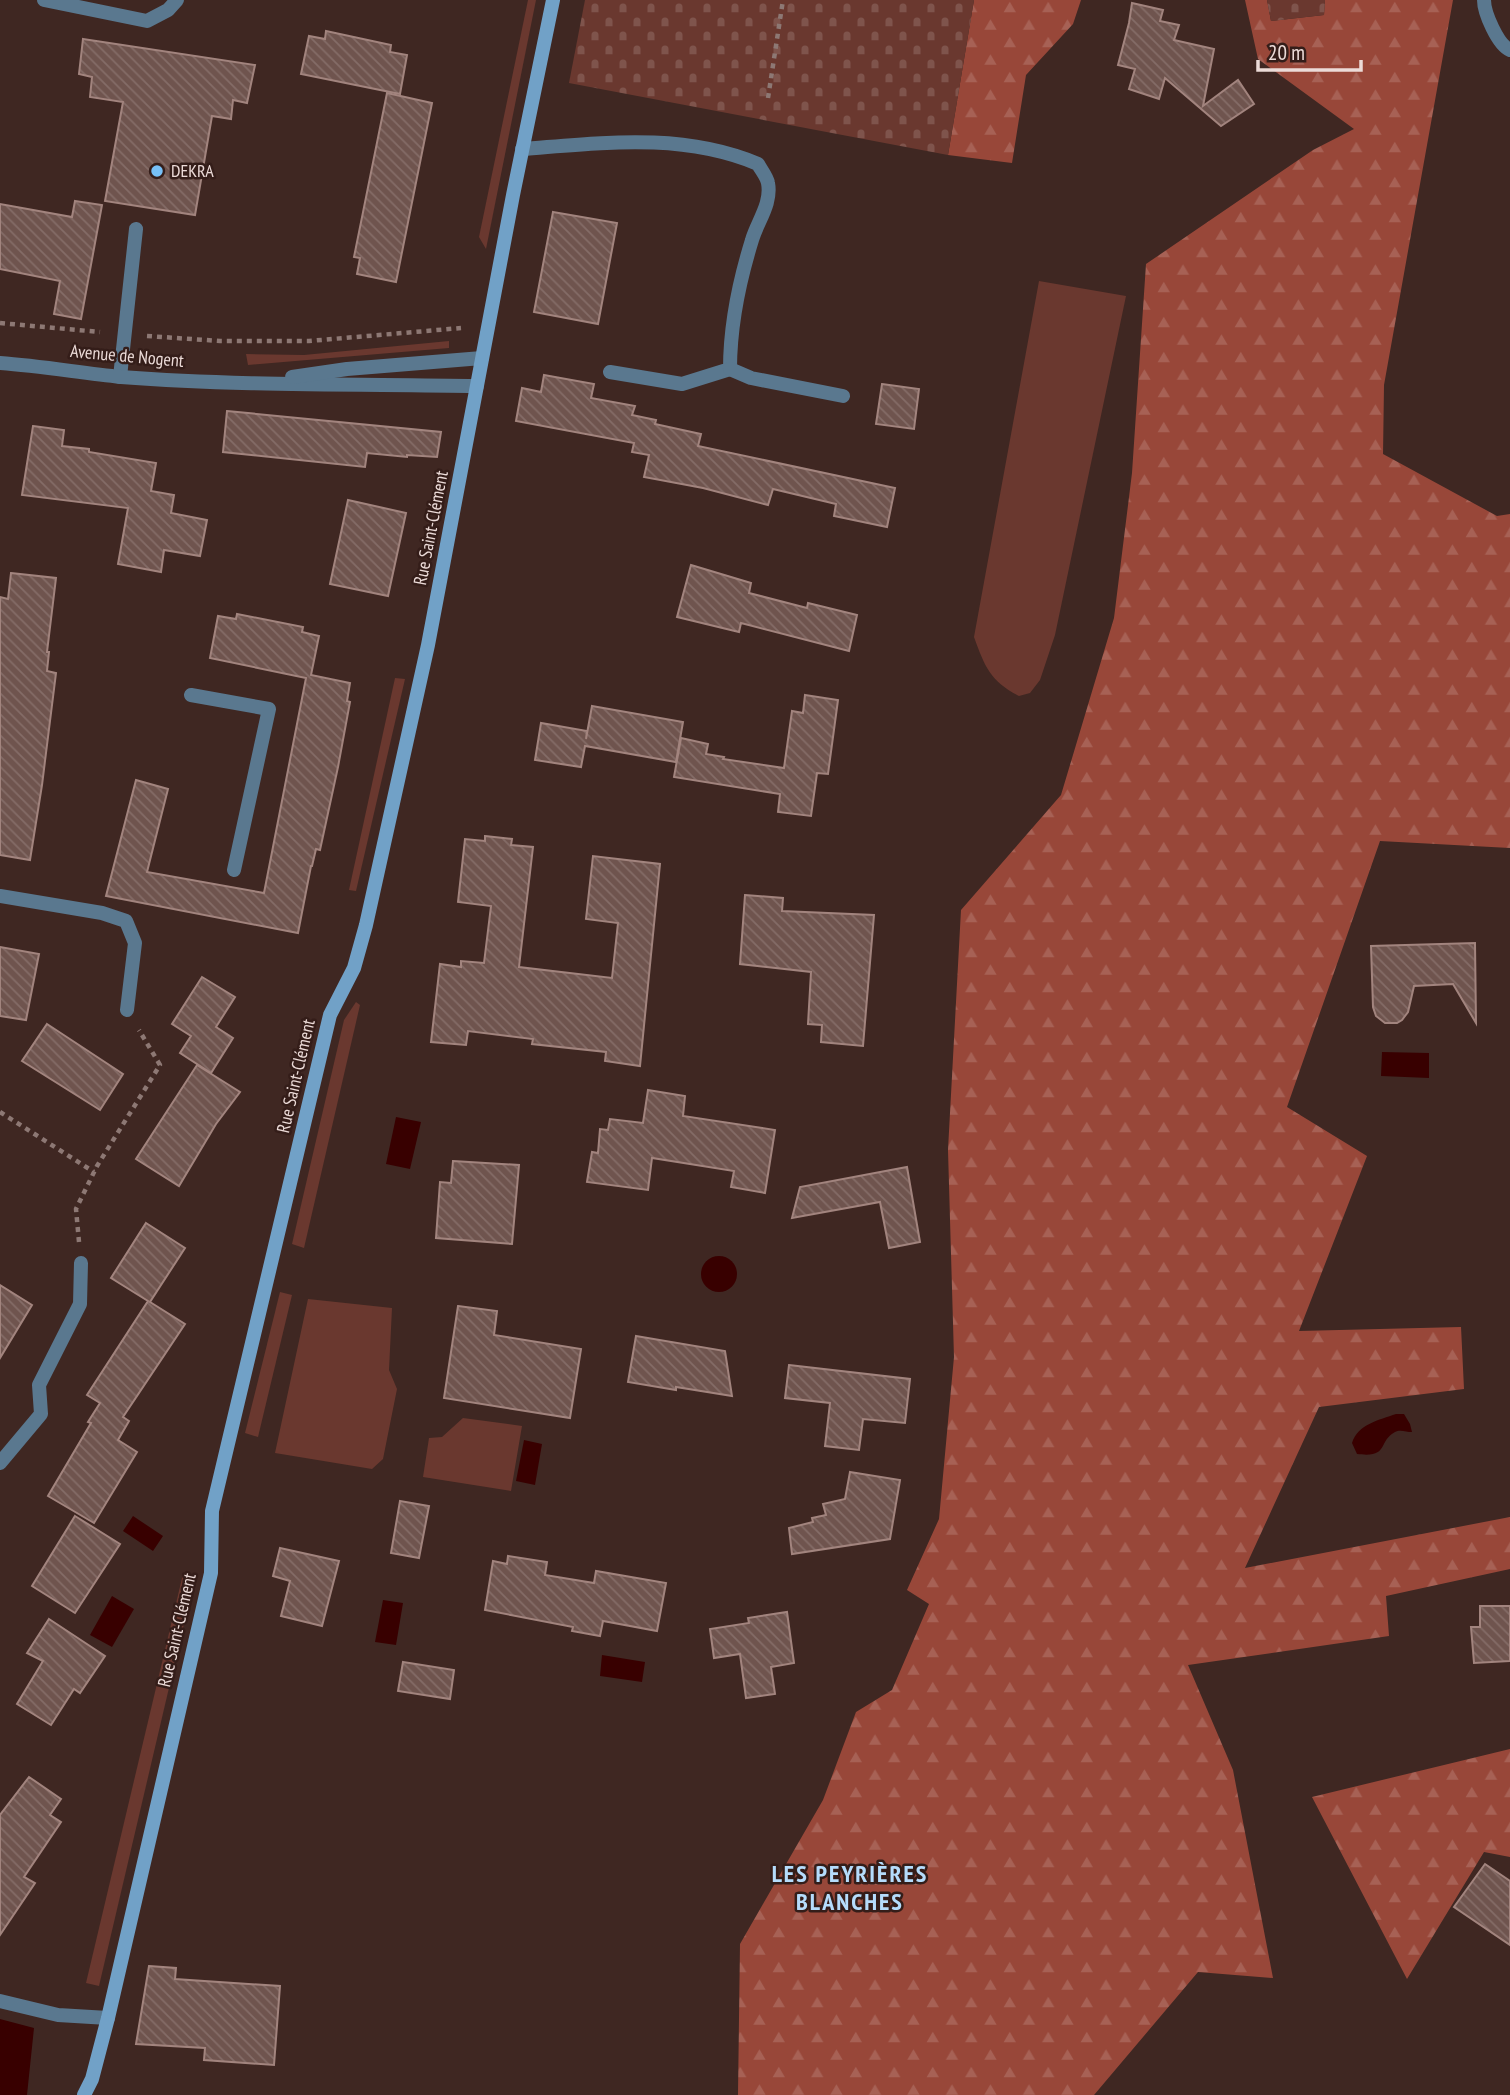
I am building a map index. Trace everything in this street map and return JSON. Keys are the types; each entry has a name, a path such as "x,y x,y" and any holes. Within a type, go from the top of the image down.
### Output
{"main road":[{"name":"Rue Saint-Clément","path":"84,2095 92,2079 108,2018 211,1573 212,1511 330,1015 354,968 366,925 429,645 522,149 553,0"},
{"name":"Rue Saint-Clément","path":"92,2079 93,2095"}],"street":[{"path":"44,0 147,21 168,10 177,0"},
{"path":"1484,0 1484,8 1492,25 1504,47 1510,50"},
{"path":"522,149 587,143 662,142 734,154 758,164 768,183 766,206 752,237 736,302 730,344 730,369"},
{"path":"120,377 136,229"},
{"name":"Avenue de Nogent","path":"251,382 347,369 482,358"},
{"name":"Avenue de Nogent","path":"0,363 120,377 214,382 477,386"},
{"path":"610,372 682,384 730,369 751,378 843,396"},
{"path":"191,695 269,709 234,870"},
{"path":"0,896 102,913 126,921 135,943 127,1010"},
{"path":"0,1463 41,1413 40,1385 80,1304 81,1263"},
{"path":"0,2001 58,2015 108,2018"}],"path":[{"path":"768,98 783,0"},
{"path":"0,323 220,341 309,341 461,328"},
{"path":"81,1263 76,1209 94,1172 160,1065 127,1010"},
{"path":"0,1112 94,1172"}],"green space":[{"path":"528,0 536,0 486,249 479,237"},
{"path":"585,0 974,0 948,155 569,83"},
{"path":"974,0 1081,0 1073,24 1026,75 1012,163 948,155"},
{"path":"1245,0 1267,0 1271,21 1324,15 1325,0 1453,0 1384,385 1383,454 1497,516 1510,514 1510,848 1380,841 1287,1107 1367,1156 1299,1331 1461,1327 1464,1389 1319,1407 1245,1568 1510,1517 1510,1569 1386,1596 1389,1636 1188,1665 1233,1770 1273,1978 1198,1972 1094,2095 738,2095 740,1944 823,1800 856,1712 892,1690 929,1604 907,1590 939,1519 954,1357 948,1150 961,910 1061,795 1114,618 1132,473 1146,264 1313,150 1354,129 1258,59"},
{"path":"1267,0 1325,0 1324,15 1271,21"},
{"path":"1039,281 1126,296 1055,635 1040,680 1030,693 1019,696 995,679 974,637"},
{"path":"449,341 449,348 248,365 246,354 304,355"},
{"path":"395,678 405,679 356,891 349,890"},
{"path":"356,1002 360,1005 304,1248 292,1244 344,1020"},
{"path":"280,1292 292,1295 258,1437 245,1433"},
{"path":"308,1299 392,1308 389,1370 397,1389 383,1459 372,1469 275,1453"},
{"path":"463,1418 522,1426 511,1491 423,1477 429,1438 442,1437"},
{"path":"183,1574 195,1577 99,1986 86,1983"},
{"path":"1510,1749 1510,1857 1484,1852 1407,1979 1312,1797"}],"shaded area":[{"path":"1382,1052 1429,1053 1429,1078 1381,1076"},
{"path":"396,1117 421,1122 410,1169 386,1164"},
{"path":"719,1256 732,1261 737,1274 732,1287 719,1292 706,1287 701,1274 706,1261"},
{"path":"1396,1414 1404,1414 1412,1432 1397,1431 1374,1454 1357,1454 1352,1443 1359,1431"},
{"path":"524,1440 542,1444 535,1485 516,1481"},
{"path":"133,1516 163,1536 153,1551 123,1531"},
{"path":"112,1596 134,1609 112,1647 90,1635"},
{"path":"383,1600 403,1603 396,1645 375,1642"},
{"path":"602,1655 645,1662 642,1682 600,1676"},
{"path":"0,2019 34,2028 27,2095 0,2095"}],"building":[{"path":"1132,3 1163,10 1160,21 1179,25 1174,40 1214,49 1203,106 1238,80 1254,104 1221,126 1165,78 1159,99 1129,89 1135,69 1118,65"},
{"path":"326,31 391,45 390,52 407,55 400,94 301,74 309,36 325,39"},
{"path":"83,39 255,65 247,103 233,100 231,119 212,116 195,215 105,201 123,102 90,97 92,77 79,74"},
{"path":"387,93 432,103 396,282 357,274 360,258 354,257"},
{"path":"75,201 102,205 81,319 54,314 60,281 0,269 0,204 72,217"},
{"path":"553,212 617,223 598,324 534,312"},
{"path":"544,375 594,384 591,398 635,406 632,415 656,420 655,424 701,434 698,446 895,488 887,527 834,516 836,504 773,489 768,505 703,488 644,477 649,455 632,452 634,443 516,421 522,388 541,392"},
{"path":"882,384 919,389 914,429 876,424"},
{"path":"227,411 441,432 437,457 367,453 365,467 223,452"},
{"path":"33,426 64,430 62,446 156,463 151,491 174,495 171,513 207,520 200,556 164,550 161,572 118,564 128,508 22,495"},
{"path":"348,500 406,513 388,596 330,584"},
{"path":"691,565 751,583 749,593 807,608 808,603 857,615 849,651 741,623 739,632 677,617"},
{"path":"11,573 56,578 47,671 56,673 30,860 0,855 0,597 8,599"},
{"path":"237,614 303,627 302,632 319,636 311,675 350,683 347,701 350,702 338,767 320,850 316,849 311,866 298,933 106,896 136,780 168,789 147,872 264,893 306,678 210,658 218,616 236,619"},
{"path":"805,695 838,700 828,774 817,773 811,816 778,812 780,794 674,777 681,738 708,744 706,754 724,757 723,759 784,768 792,711 803,713"},
{"path":"592,706 683,722 676,762 585,746 581,767 535,760 541,723 587,731 586,739"},
{"path":"485,836 512,839 511,845 533,847 519,967 612,978 618,923 586,919 593,856 660,864 640,1066 605,1061 606,1052 532,1044 533,1039 468,1031 466,1045 431,1042 440,964 461,967 461,961 484,963 491,906 458,902 465,839 485,841"},
{"path":"745,895 783,898 782,911 874,915 863,1046 821,1042 822,1025 808,1024 811,972 740,964"},
{"path":"1475,943 1476,1023 1453,984 1414,986 1408,1012 1397,1023 1385,1023 1376,1016 1373,1007 1371,946"},
{"path":"0,947 39,954 26,1020 0,1016"},
{"path":"202,977 235,997 216,1027 233,1038 211,1073 180,1053 191,1036 172,1024"},
{"path":"47,1024 123,1074 100,1110 22,1061"},
{"path":"197,1065 240,1092 216,1124 179,1186 136,1159"},
{"path":"648,1090 685,1096 683,1116 775,1130 765,1193 731,1187 734,1171 652,1158 648,1190 587,1182 592,1152 598,1153 600,1129 608,1130 610,1119 643,1123"},
{"path":"453,1161 519,1165 512,1244 436,1238 440,1182 451,1183"},
{"path":"907,1167 920,1242 889,1248 880,1202 792,1218 800,1187"},
{"path":"146,1223 185,1248 150,1302 185,1324 123,1417 129,1421 118,1440 137,1452 94,1523 48,1496 100,1403 87,1395 148,1301 111,1278"},
{"path":"0,1285 32,1305 0,1358"},
{"path":"458,1306 497,1311 494,1335 581,1349 570,1418 444,1398"},
{"path":"636,1336 725,1351 732,1396 628,1382"},
{"path":"789,1365 910,1379 905,1423 863,1419 859,1450 825,1446 830,1403 785,1398"},
{"path":"850,1472 900,1480 890,1539 792,1554 789,1528 813,1522 812,1518 826,1515 823,1504 845,1499"},
{"path":"400,1501 429,1506 419,1558 391,1553"},
{"path":"75,1516 120,1544 75,1613 32,1586"},
{"path":"280,1548 339,1561 322,1626 281,1616 290,1581 273,1576"},
{"path":"508,1556 547,1562 545,1575 594,1583 596,1571 666,1583 657,1631 603,1621 600,1636 572,1631 573,1627 485,1610 493,1561 507,1564"},
{"path":"1480,1606 1510,1606 1510,1661 1474,1663 1471,1627 1480,1627"},
{"path":"787,1612 794,1663 771,1667 775,1694 746,1698 740,1654 714,1658 710,1629 749,1623 748,1618"},
{"path":"49,1619 105,1656 80,1693 74,1689 51,1725 17,1704 43,1661 27,1653"},
{"path":"403,1662 454,1670 450,1699 398,1691"},
{"path":"29,1777 61,1799 50,1815 61,1822 24,1877 35,1883 0,1935 0,1815"},
{"path":"1485,1864 1510,1881 1510,1945 1454,1907"},
{"path":"149,1966 176,1968 175,1979 280,1986 274,2065 204,2060 205,2048 136,2044"}],"place":[{"name":"DEKRA","path":"157,171"}],"district":[{"name":"LES PEYRIÈRES BLANCHES","path":"850,1888"}]}
